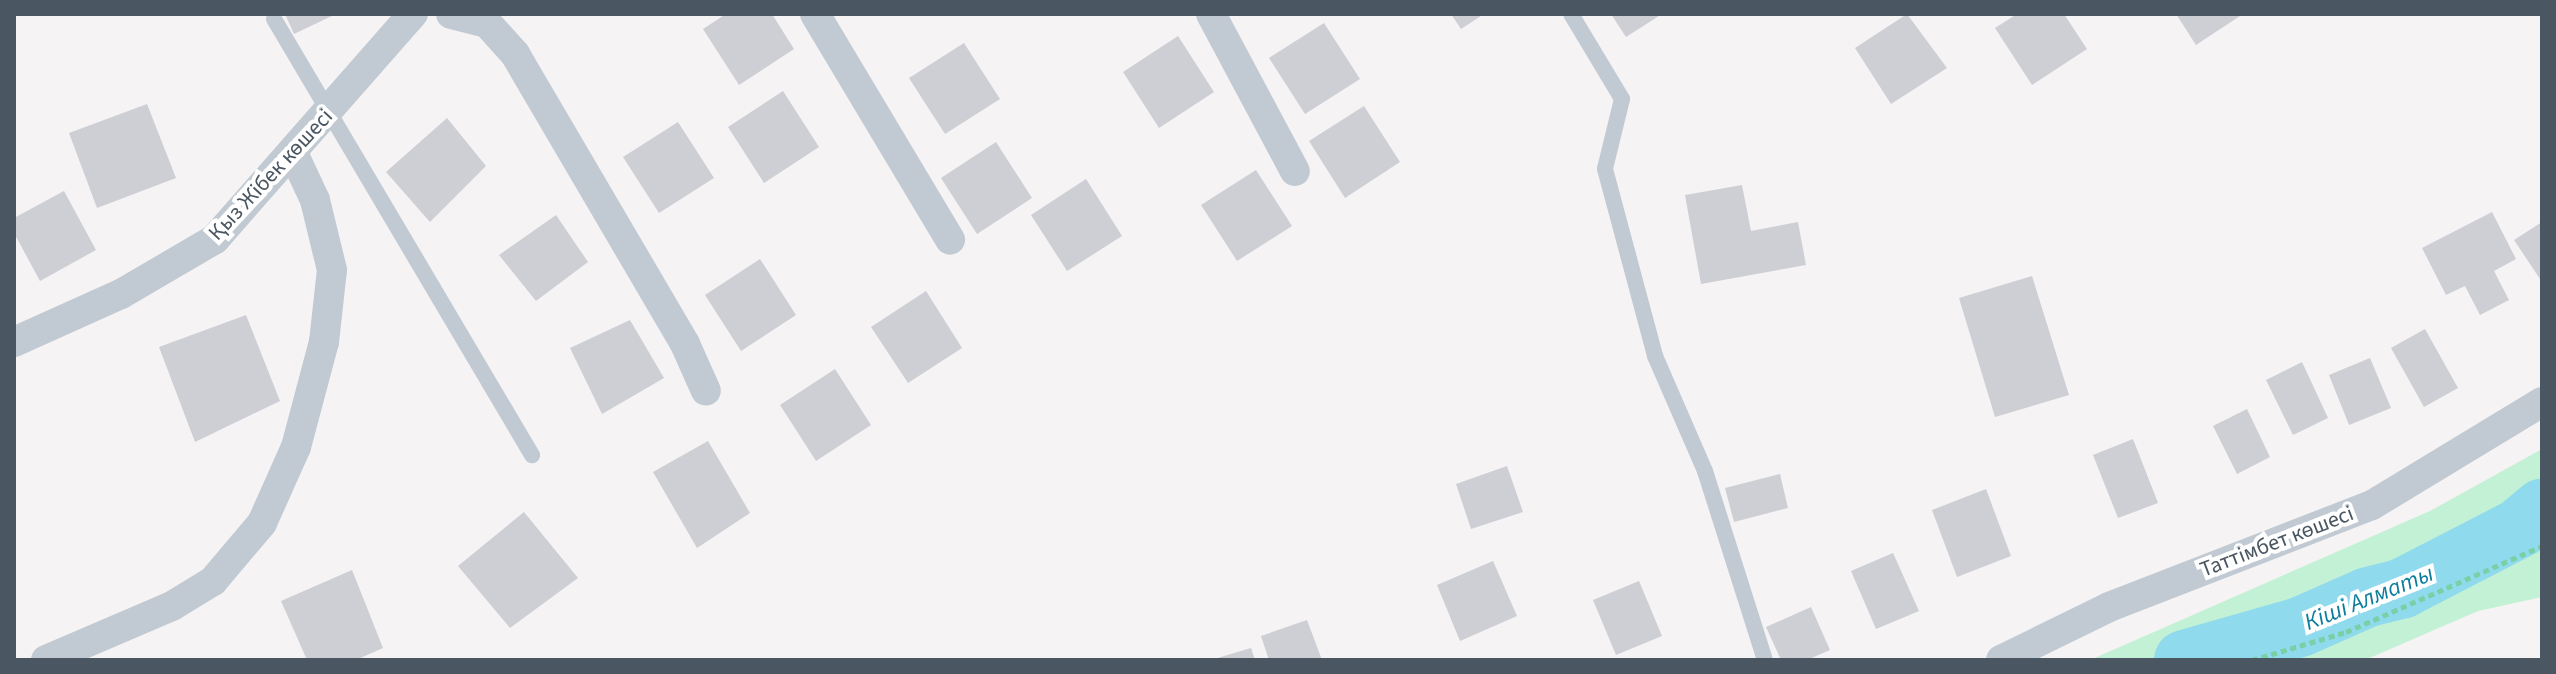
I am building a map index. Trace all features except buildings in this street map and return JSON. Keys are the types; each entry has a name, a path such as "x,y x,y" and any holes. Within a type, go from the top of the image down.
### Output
{"street":[{"name":"Қыз Жібек көшесі","path":"14,342 121,294 215,239 330,112 413,14"},
{"path":"451,14 487,23 515,54 685,344 706,391"},
{"path":"815,14 950,240"},
{"path":"1211,14 1295,171"},
{"path":"46,660 172,606 213,581 262,523 296,447 324,342 332,270 315,200 293,153"},
{"name":"Таттімбет көшесі","path":"2001,660 2109,607 2372,505 2542,402"}],"lane":[{"path":"1571,14 1622,99 1605,169 1655,356 1705,471 1765,660"},
{"path":"274,19 532,455"}],"path":[{"path":"2252,660 2346,632 2542,546"}],"green space":[{"path":"2542,449 2542,597 2478,611 2365,660 2090,660 2430,511"}],"waterway":[{"name":"Кіші Алматы","path":"2184,660 2300,627 2368,597 2403,588 2519,528 2542,509"}]}
